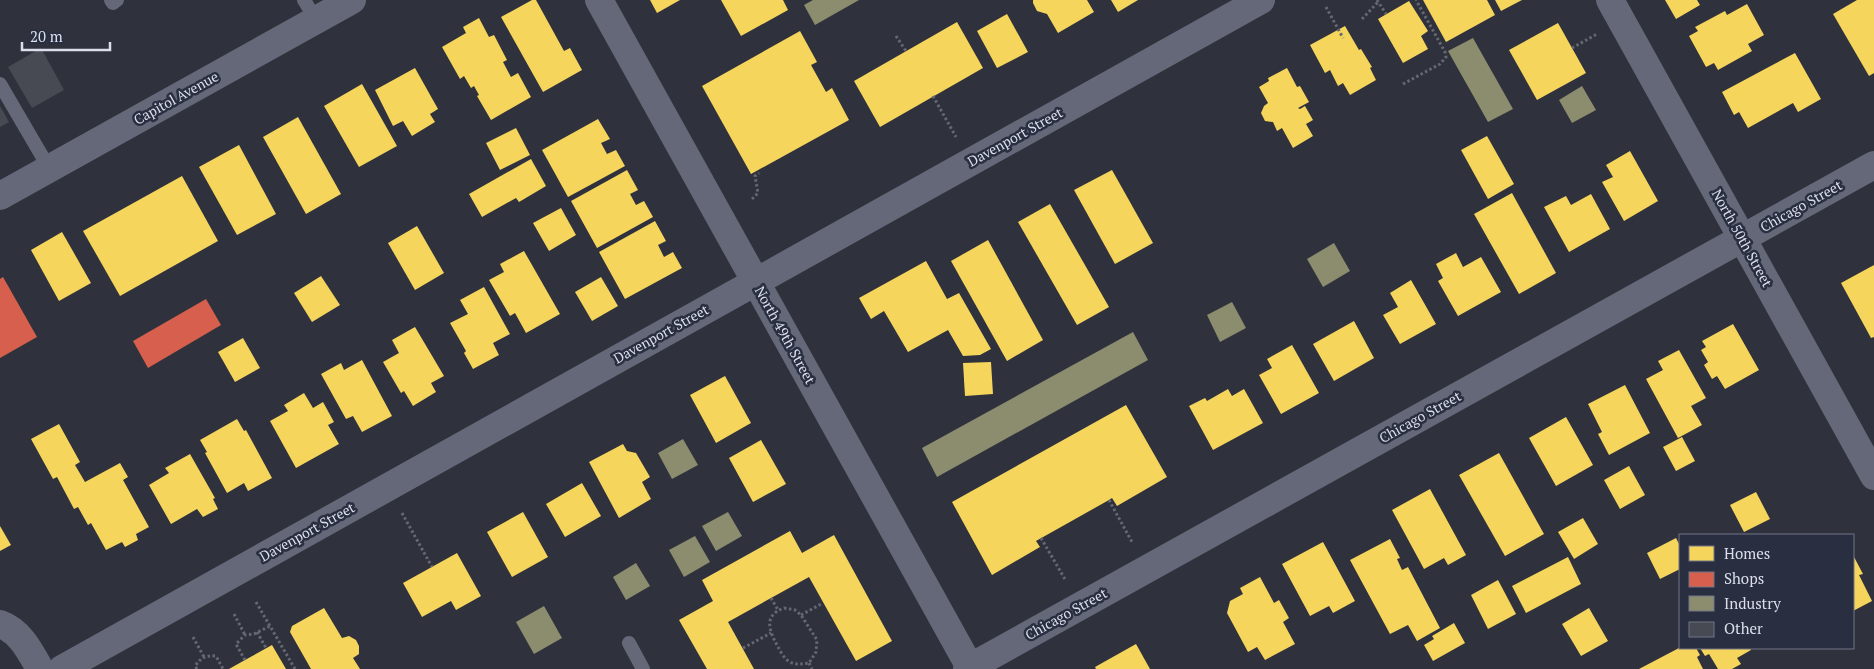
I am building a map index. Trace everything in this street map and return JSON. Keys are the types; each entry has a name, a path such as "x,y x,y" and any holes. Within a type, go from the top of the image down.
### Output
{"street":[{"name":"Capitol Avenue","path":"0,196 310,10 352,0"},
{"name":"North 49th Street","path":"599,0 969,668"},
{"name":"Davenport Street","path":"62,669 1261,0"},
{"name":"North 50th Street","path":"1610,0 1874,476"},
{"name":"Chicago Street","path":"969,668 1874,165"},
{"path":"0,624 9,628 20,637 40,669"}],"lane":[{"path":"111,0 113,2 117,0"},
{"path":"0,84 49,168"},
{"path":"629,643 644,669"}],"path":[{"path":"1403,84 1440,64 1446,57 1416,0"},
{"path":"1362,19 1378,1 1386,14"},
{"path":"1326,7 1343,38"},
{"path":"1572,48 1599,32"},
{"path":"896,36 906,51"},
{"path":"933,96 958,142"},
{"path":"752,199 758,194 754,180 755,176 759,173"},
{"path":"1108,500 1132,542"},
{"path":"402,511 432,567"},
{"path":"1041,538 1070,588"},
{"path":"772,598 778,610"},
{"path":"256,602 295,669"},
{"path":"801,615 823,603"},
{"path":"790,608 801,615 817,640 816,652 809,663 798,665 787,661 771,633 769,624 778,610 790,608"},
{"path":"234,614 245,635"},
{"path":"245,660 236,644 245,635 270,626"},
{"path":"257,632 266,648"},
{"path":"742,648 771,633"},
{"path":"192,637 204,657"},
{"path":"197,669 195,666 204,657 216,656 223,669"},
{"path":"809,663 812,669"}],"building: Homes":[{"path":"532,0 536,0 564,51 570,48 582,70 543,92 501,17"},
{"path":"650,0 680,0 657,13"},
{"path":"721,0 783,0 788,10 741,36"},
{"path":"1033,0 1087,0 1094,12 1058,33 1047,14 1037,11"},
{"path":"1111,0 1138,0 1118,12"},
{"path":"1423,0 1487,0 1495,15 1446,42"},
{"path":"1495,0 1522,0 1501,11"},
{"path":"1665,0 1697,0 1700,5 1676,19"},
{"path":"1857,0 1874,0 1874,73 1869,76 1833,14"},
{"path":"1409,1 1428,31 1421,36 1428,49 1403,63 1378,19"},
{"path":"1747,4 1764,35 1748,44 1752,51 1718,70 1714,63 1706,67 1689,36 1698,31 1695,27 1725,11 1727,15"},
{"path":"1007,14 1028,52 997,68 977,31"},
{"path":"479,18 489,37 494,35 507,60 503,62 511,77 518,73 531,97 491,120 477,96 479,95 474,86 471,88 464,76 460,79 442,47 466,33 463,27"},
{"path":"957,22 983,68 880,127 854,81"},
{"path":"1558,23 1586,73 1537,100 1509,50"},
{"path":"1345,26 1359,50 1361,49 1372,67 1370,68 1376,80 1350,95 1343,83 1338,86 1330,70 1325,73 1310,45"},
{"path":"800,31 817,62 811,65 826,92 832,88 849,120 751,174 702,86"},
{"path":"1795,53 1821,99 1798,112 1793,103 1748,128 1739,112 1734,115 1722,92"},
{"path":"415,68 438,109 430,114 435,122 412,136 403,121 393,126 375,90"},
{"path":"1287,68 1297,87 1300,86 1309,102 1298,108 1300,109 1305,106 1313,120 1306,124 1313,136 1293,148 1282,128 1277,131 1273,122 1265,121 1261,113 1264,106 1268,103 1259,87 1269,81 1268,78"},
{"path":"362,84 397,146 359,167 324,106"},
{"path":"298,117 341,194 306,214 263,137"},
{"path":"598,119 610,139 601,143 607,154 616,150 625,166 568,197 542,150"},
{"path":"516,128 530,155 500,170 486,143"},
{"path":"1487,136 1514,184 1488,199 1461,150"},
{"path":"239,145 276,214 237,235 199,167"},
{"path":"1630,151 1658,201 1624,221 1602,182 1613,177 1606,165"},
{"path":"531,159 546,186 519,202 516,198 482,217 469,194"},
{"path":"627,170 638,190 630,194 636,205 644,201 653,217 597,248 571,201"},
{"path":"1112,170 1153,243 1115,264 1074,190"},
{"path":"182,176 218,241 120,296 83,231"},
{"path":"1512,193 1556,273 1519,294 1474,214"},
{"path":"1591,194 1610,229 1569,252 1544,207 1566,196 1571,205"},
{"path":"1050,204 1109,307 1077,325 1018,222"},
{"path":"561,208 576,235 549,251 533,223"},
{"path":"655,221 666,241 658,245 664,257 673,252 682,268 625,299 599,252"},
{"path":"417,226 444,273 415,290 388,243"},
{"path":"62,232 91,283 59,301 31,250"},
{"path":"988,240 1043,340 1007,361 951,261"},
{"path":"524,251 560,314 526,333 515,313 510,316 489,280 504,272 500,264"},
{"path":"1456,253 1463,267 1481,257 1501,292 1458,316 1438,281 1443,278 1436,264"},
{"path":"926,261 947,299 959,293 991,349 980,355 963,356 948,330 908,352 884,311 871,319 859,298"},
{"path":"1874,265 1874,337 1871,338 1841,283"},
{"path":"321,276 340,305 312,322 294,293"},
{"path":"601,277 618,306 592,321 575,292"},
{"path":"1411,280 1436,324 1400,344 1383,315 1398,307 1390,293"},
{"path":"484,287 510,334 493,343 499,355 473,369 464,353 466,351 450,323 468,314 460,300"},
{"path":"1354,321 1374,358 1334,381 1313,344"},
{"path":"1733,324 1759,370 1725,389 1717,376 1712,379 1704,365 1708,362 1701,350 1706,347 1702,341"},
{"path":"415,327 444,376 431,383 436,392 413,406 404,391 401,393 383,362 399,353 392,340"},
{"path":"243,338 260,368 235,382 218,352"},
{"path":"1292,345 1319,393 1281,414 1259,375 1272,368 1267,359"},
{"path":"1679,350 1706,398 1691,406 1702,425 1678,438 1646,379 1663,370 1658,361"},
{"path":"362,360 392,416 362,432 353,416 346,419 321,374 341,363 344,370"},
{"path":"991,362 993,394 965,396 963,363"},
{"path":"725,376 751,423 716,443 690,395"},
{"path":"1625,385 1650,433 1609,455 1598,434 1602,432 1588,404"},
{"path":"1228,389 1232,396 1244,389 1263,423 1213,450 1189,406 1205,398 1207,401"},
{"path":"304,393 313,408 323,402 334,422 328,425 339,444 296,468 270,421 288,411 284,405"},
{"path":"1126,405 1167,477 1117,506 1112,498 1036,541 1040,547 992,575 952,502"},
{"path":"1566,417 1593,465 1556,486 1529,438"},
{"path":"237,419 244,431 246,430 272,478 248,491 244,483 227,493 200,440"},
{"path":"59,424 80,462 75,465 85,482 120,463 128,477 123,480 149,527 136,534 138,540 125,547 122,542 106,550 91,523 88,525 78,507 74,509 57,477 53,479 31,439"},
{"path":"1682,437 1695,461 1676,471 1663,447"},
{"path":"761,440 786,484 753,502 729,458"},
{"path":"623,444 627,451 636,453 650,477 642,482 651,499 619,518 589,462"},
{"path":"1499,453 1544,534 1505,556 1459,475"},
{"path":"190,454 215,498 213,499 218,509 203,517 197,509 171,524 149,485 169,473 165,468"},
{"path":"1629,466 1645,495 1620,509 1604,480"},
{"path":"582,483 601,516 565,537 546,504"},
{"path":"1430,489 1466,555 1448,565 1444,558 1424,569 1392,510"},
{"path":"1756,492 1770,519 1744,532 1730,505"},
{"path":"523,512 548,557 512,577 487,532"},
{"path":"1583,518 1598,544 1574,559 1558,532"},
{"path":"0,526 11,545 0,551"},
{"path":"790,531 802,553 834,535 892,641 856,661 809,577 728,622 754,669 707,669 679,620 713,601 702,580"},
{"path":"1676,538 1679,544 1679,570 1660,579 1647,553"},
{"path":"1390,539 1400,558 1397,559 1402,570 1408,567 1440,628 1417,641 1408,625 1390,634 1350,560"},
{"path":"1323,542 1355,601 1333,613 1329,606 1310,616 1282,564"},
{"path":"457,553 481,596 456,610 451,601 422,617 403,583"},
{"path":"1568,557 1581,584 1526,613 1512,586"},
{"path":"1854,557 1863,574 1859,575 1872,601 1854,610"},
{"path":"1260,577 1274,603 1279,600 1289,618 1283,622 1295,644 1265,660 1257,647 1248,652 1227,613 1230,601 1243,594 1240,588"},
{"path":"1498,580 1516,614 1488,629 1471,595"},
{"path":"324,608 342,638 349,636 356,640 359,646 359,654 353,658 360,669 311,669 290,632 292,626"},
{"path":"1589,608 1608,641 1581,656 1562,624"},
{"path":"1454,623 1465,643 1433,661 1424,645 1434,639 1432,636"},
{"path":"1136,644 1150,669 1096,669 1095,667"},
{"path":"272,645 286,669 229,669 245,660"},
{"path":"1679,648 1697,649 1700,655 1697,657 1703,669 1639,669"},
{"path":"1701,649 1751,650 1737,658 1741,664 1732,669 1718,669 1709,654 1705,656"}],"building: Shops":[{"path":"3,277 37,337 0,358 0,279"},
{"path":"206,299 221,325 148,368 133,341"}],"building: Industry":[{"path":"813,0 859,0 815,25 804,5"},
{"path":"1473,38 1513,109 1488,122 1448,51"},
{"path":"1582,86 1596,110 1572,123 1559,100"},
{"path":"1334,243 1350,271 1323,287 1307,259"},
{"path":"1232,302 1246,328 1220,342 1207,315"},
{"path":"1133,332 1148,360 937,477 922,448"},
{"path":"683,439 698,465 672,479 658,453"},
{"path":"728,512 742,536 716,551 702,526"},
{"path":"695,536 710,562 684,577 669,550"},
{"path":"636,563 650,586 626,600 613,577"},
{"path":"544,606 562,638 534,654 516,622"}],"building: Other":[{"path":"41,48 64,90 32,108 8,67"},
{"path":"0,106 9,122 0,127"}]}
